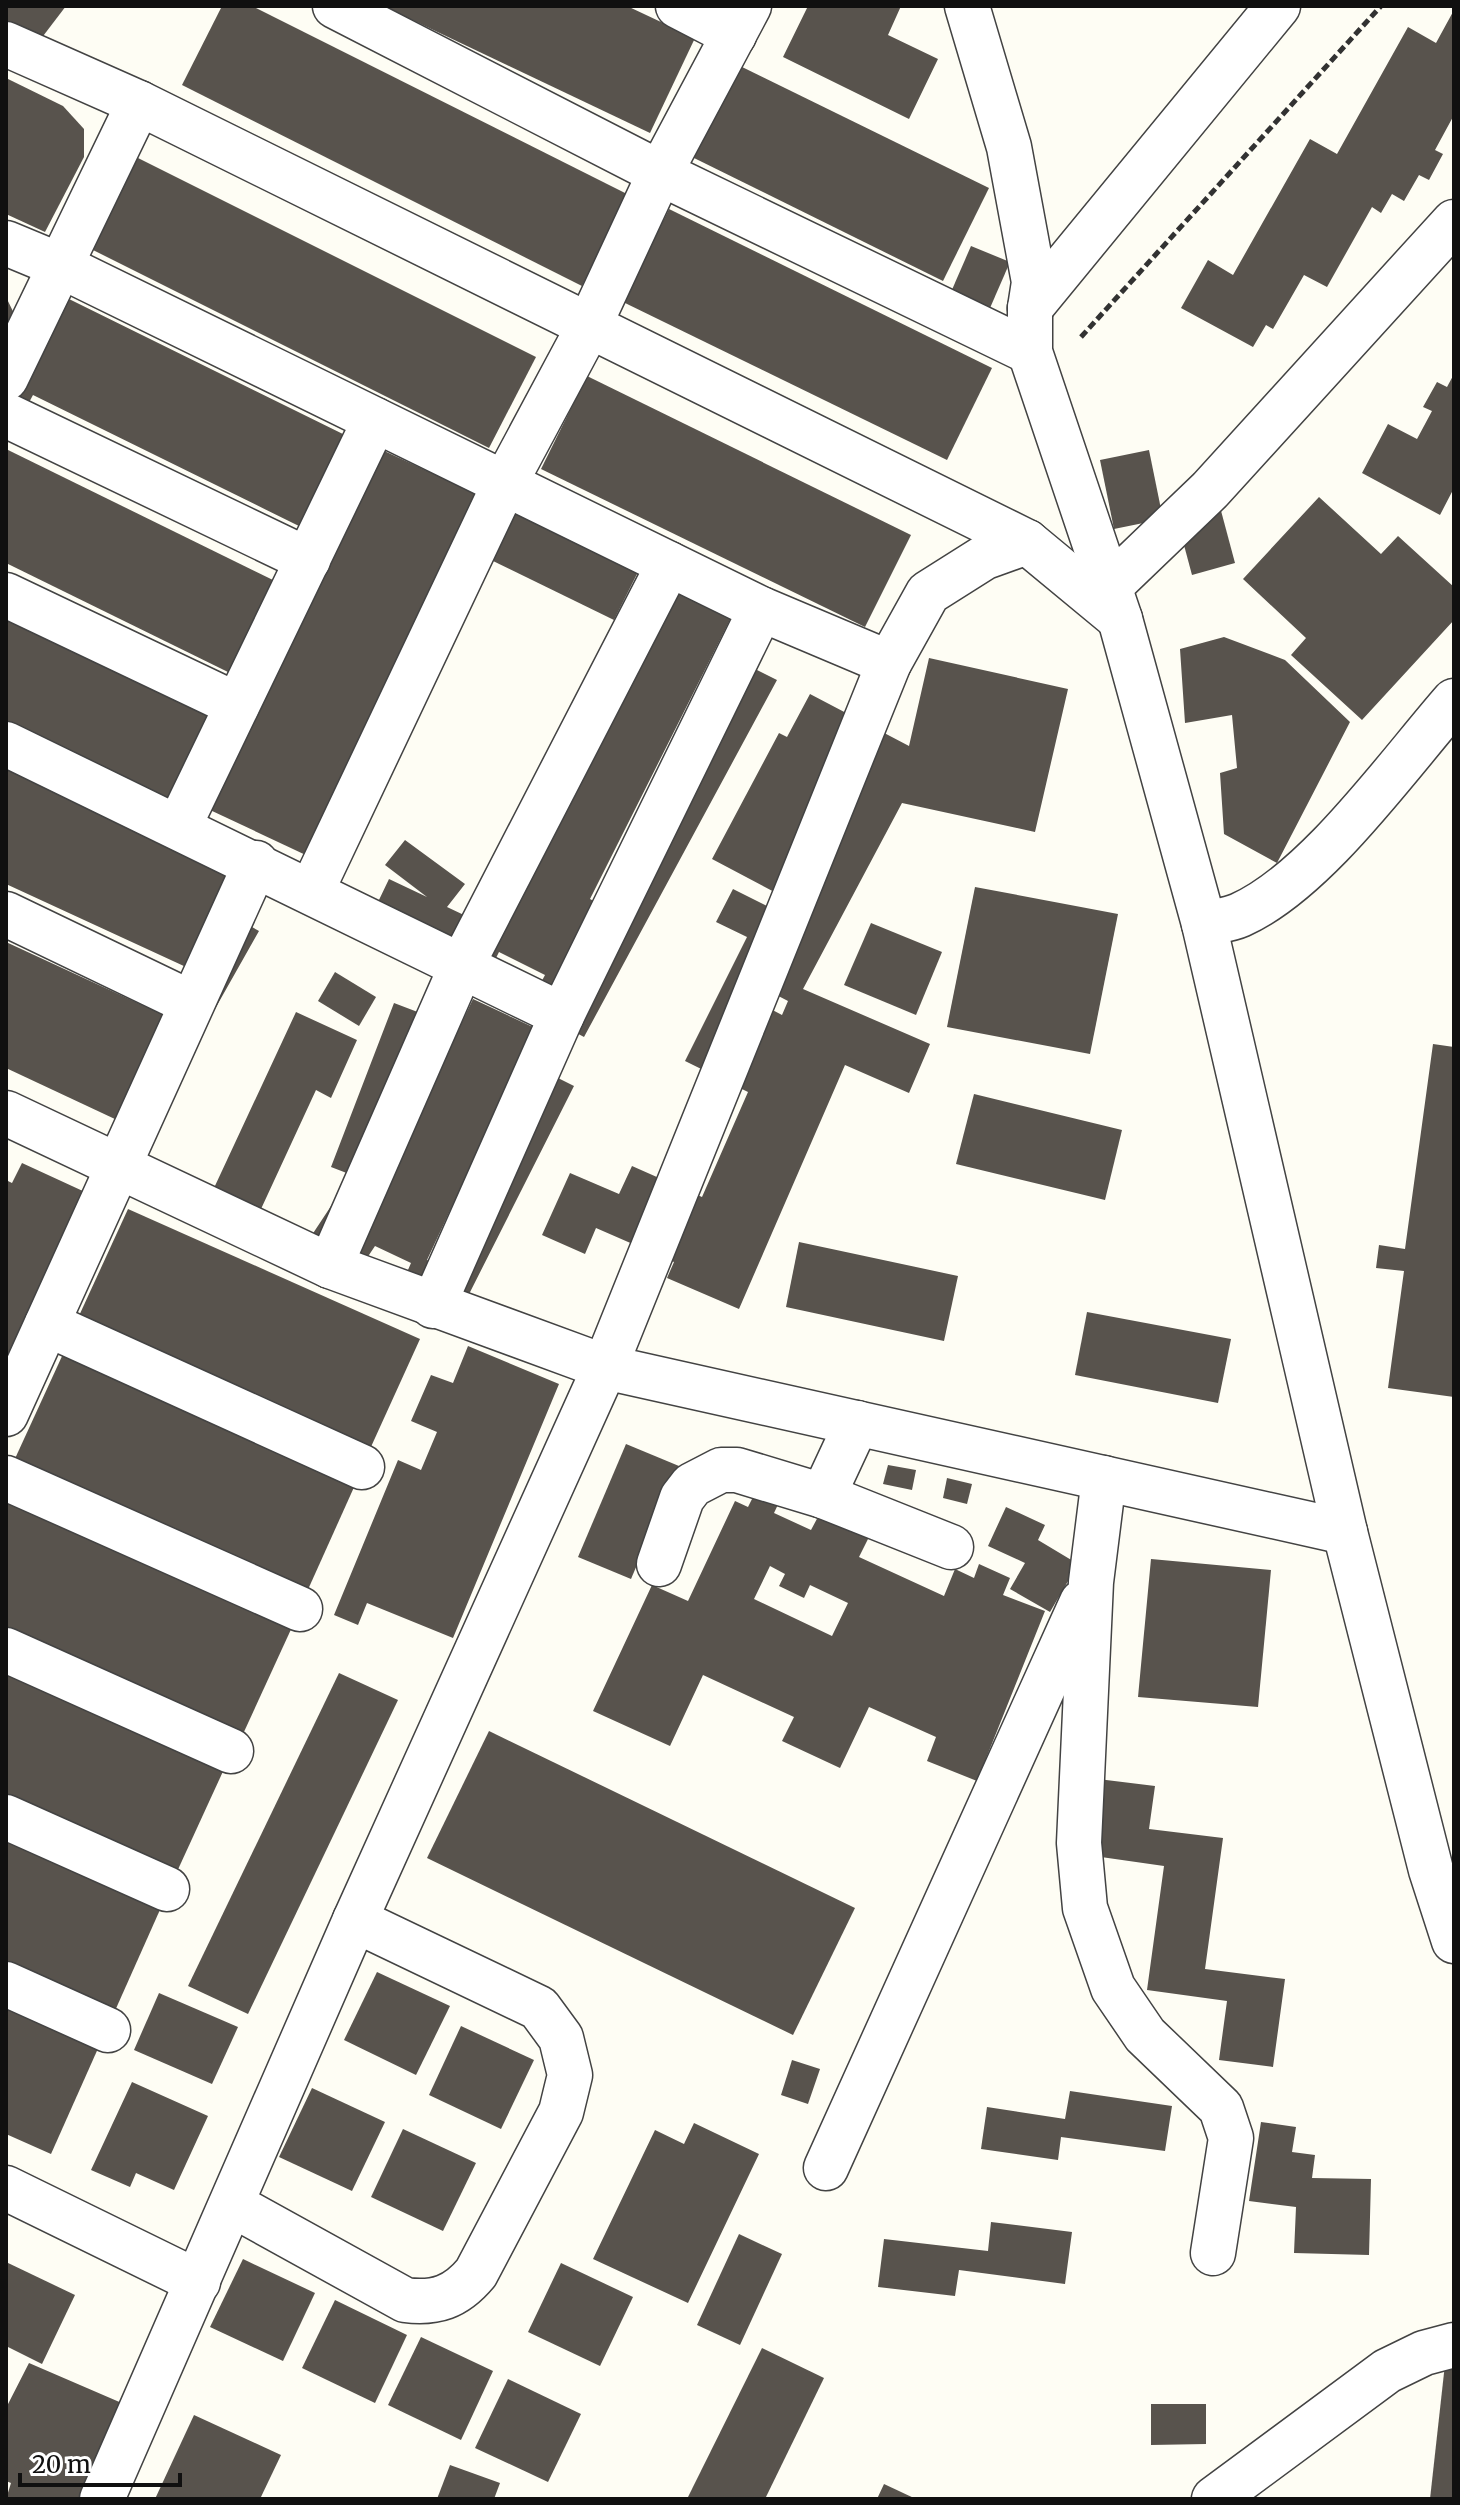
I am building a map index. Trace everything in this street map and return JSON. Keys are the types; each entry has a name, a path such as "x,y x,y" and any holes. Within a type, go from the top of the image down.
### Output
{"street":[{"path":"335,6 660,173 1030,352"},
{"path":"312,890 505,483 588,328 660,173 741,20 678,6"},
{"path":"967,6 1009,147 1034,282 1030,308 1030,352 1115,603 1204,924 1345,1532 1431,1870 1454,1941"},
{"path":"1030,308 1278,6"},
{"path":"6,44 139,103 588,328 1027,542 1115,603"},
{"path":"6,378 139,103"},
{"path":"1115,603 1210,490 1454,222"},
{"path":"6,243 59,265 761,609 889,663"},
{"path":"6,415 308,560"},
{"path":"179,826 375,420"},
{"path":"102,2499 355,1920 605,1367 889,663 928,593 985,557 1027,542"},
{"path":"330,1266 462,965 669,564"},
{"path":"6,595 237,705"},
{"path":"433,1306 562,1015 761,609"},
{"path":"1204,924 1238,916 1298,876 1325,851 1454,701"},
{"path":"6,744 312,890 562,1015"},
{"path":"6,1414 256,863"},
{"path":"6,914 191,1003"},
{"path":"6,1113 330,1266 605,1367 1345,1532"},
{"path":"47,1324 362,1467"},
{"path":"823,1496 857,1423"},
{"path":"659,1564 682,1498 706,1476 737,1470 823,1496 951,1547"},
{"path":"6,1478 300,1609"},
{"path":"1104,1478 1091,1582 1079,1843 1085,1908 1113,1988 1145,2035 1221,2108 1231,2138 1213,2253"},
{"path":"826,2168 1091,1582"},
{"path":"6,1650 231,1751"},
{"path":"6,1817 167,1889"},
{"path":"233,2205 405,2300 426,2302 445,2298 463,2288 476,2273 561,2112 570,2075 561,2038 539,2008 355,1920"},
{"path":"6,1984 108,2030"},
{"path":"6,2188 198,2282"},
{"path":"1214,2499 1387,2371 1424,2353 1454,2345"}],"path":[{"path":"1030,352 1053,349 1086,333 1381,6"}],"building":[{"path":"6,6 66,6 37,44 6,21"},
{"path":"222,6 252,6 627,194 582,286 182,85"},
{"path":"383,6 627,6 695,38 650,133"},
{"path":"808,6 901,6 888,35 938,59 909,119 783,57"},
{"path":"1454,10 1454,115 1435,150 1443,154 1429,180 1419,175 1404,201 1392,194 1381,213 1372,207 1327,287 1304,275 1273,329 1266,325 1253,347 1181,308 1208,260 1233,275 1310,139 1337,154 1408,27 1436,43"},
{"path":"738,65 989,188 943,281 692,157"},
{"path":"6,78 63,106 84,129 84,157 45,232 6,214"},
{"path":"136,157 536,357 489,448 89,248"},
{"path":"669,209 992,368 947,460 623,302"},
{"path":"971,246 1010,262 980,331 941,315"},
{"path":"6,297 23,332 46,345 69,299 349,437 303,528 33,395 6,445"},
{"path":"1454,374 1454,488 1440,515 1362,473 1388,424 1417,439 1432,411 1423,407 1437,382 1447,387"},
{"path":"587,376 911,535 865,627 541,469"},
{"path":"6,449 275,581 230,673 6,563"},
{"path":"380,449 479,495 310,857 210,810"},
{"path":"1149,450 1163,519 1114,529 1100,460"},
{"path":"1319,497 1381,554 1398,536 1454,587 1454,620 1362,720 1291,655 1306,638 1243,579"},
{"path":"1220,507 1235,563 1192,575 1177,519"},
{"path":"514,511 638,572 614,620 491,560"},
{"path":"674,589 731,618 590,899 608,909 741,662 777,680 584,1037 528,1007 545,975 499,952 485,980 367,925 389,879 427,897 385,865 405,840 465,884 447,907 502,933"},
{"path":"6,607 219,712 173,804 6,721"},
{"path":"1224,637 1285,660 1350,722 1277,863 1224,834 1220,773 1237,768 1232,715 1185,723 1180,649"},
{"path":"929,658 1068,689 1035,832 902,803 803,989 930,1044 909,1093 845,1065 739,1309 667,1278 674,1262 596,1228 585,1254 542,1235 570,1173 619,1194 632,1166 702,1197 748,1092 685,1061 747,937 716,922 733,889 787,916 746,996 782,1015 788,1001 755,984 797,904 712,859 779,733 787,737 810,694 909,746"},
{"path":"6,758 236,864 216,907 259,931 211,1016 171,994 186,967 6,884"},
{"path":"975,887 1118,914 1090,1054 947,1027"},
{"path":"871,923 942,952 916,1015 844,985"},
{"path":"6,942 166,1016 117,1120 6,1068"},
{"path":"335,972 376,997 359,1026 318,1001"},
{"path":"473,999 537,1029 536,1067 574,1086 459,1314 401,1286 411,1263 375,1246 353,1279 304,1247 333,1203 366,1224 383,1187 331,1167 394,1003 457,1027 449,1049","holes":["462,1185 480,1193 443,1268 427,1260"]},
{"path":"296,1012 357,1040 331,1098 316,1090 261,1209 214,1188"},
{"path":"1433,1044 1454,1047 1454,1397 1388,1388 1404,1271 1376,1268 1379,1245 1405,1249"},
{"path":"974,1094 1122,1130 1105,1200 956,1164"},
{"path":"22,1163 85,1192 6,1359 6,1180 12,1183"},
{"path":"128,1209 420,1339 370,1449 78,1318"},
{"path":"799,1242 958,1276 944,1341 786,1307"},
{"path":"1087,1312 1231,1339 1218,1403 1075,1375"},
{"path":"468,1346 559,1384 453,1638 367,1603 358,1625 334,1615 398,1460 421,1470 437,1432 411,1421 431,1375 453,1383"},
{"path":"63,1354 355,1485 306,1594 13,1463"},
{"path":"626,1444 679,1466 631,1579 578,1557"},
{"path":"888,1465 916,1470 912,1490 883,1484"},
{"path":"947,1478 972,1484 967,1504 943,1498"},
{"path":"759,1485 782,1496 774,1513 811,1530 819,1515 869,1537 859,1557 944,1596 955,1569 974,1578 979,1564 1010,1578 1003,1595 1045,1611 977,1781 927,1761 936,1737 869,1707 840,1768 782,1741 794,1717 703,1675 670,1746 593,1711 652,1585 688,1601 735,1501 748,1507","holes":["770,1566 785,1574 779,1586 804,1598 810,1585 848,1603 832,1636 754,1599"]},
{"path":"6,1496 293,1625 243,1734 6,1628"},
{"path":"1006,1507 1045,1525 1038,1540 1078,1564 1050,1612 1010,1589 1025,1563 988,1546"},
{"path":"1151,1559 1271,1570 1258,1707 1138,1697"},
{"path":"6,1669 225,1767 175,1876 6,1800"},
{"path":"339,1673 398,1700 248,2014 188,1986"},
{"path":"489,1731 855,1908 793,2035 427,1858"},
{"path":"1098,1779 1155,1786 1149,1829 1223,1838 1205,1969 1285,1979 1273,2067 1219,2060 1227,2001 1147,1990 1164,1866 1087,1855"},
{"path":"6,1833 163,1903 114,2013 6,1965"},
{"path":"377,1972 450,2006 416,2075 344,2040"},
{"path":"159,1993 238,2027 212,2084 134,2050"},
{"path":"6,2002 100,2044 51,2154 6,2134"},
{"path":"461,2026 534,2060 501,2129 429,2095"},
{"path":"792,2060 820,2069 808,2104 781,2095"},
{"path":"132,2082 208,2116 174,2190 136,2173 130,2187 91,2170"},
{"path":"312,2088 385,2122 352,2191 279,2157"},
{"path":"1070,2091 1172,2106 1165,2151 1061,2137 1058,2160 981,2149 987,2107 1065,2119"},
{"path":"1261,2122 1296,2127 1292,2152 1315,2155 1312,2178 1371,2179 1369,2255 1294,2253 1296,2207 1249,2201"},
{"path":"694,2123 759,2154 688,2303 593,2259 655,2130 684,2144"},
{"path":"403,2129 476,2163 443,2231 371,2197"},
{"path":"991,2222 1072,2232 1065,2284 959,2270 955,2296 878,2287 884,2239 988,2251"},
{"path":"739,2234 782,2254 740,2345 697,2325"},
{"path":"243,2259 315,2293 283,2361 210,2327"},
{"path":"6,2262 75,2295 42,2364 6,2346"},
{"path":"561,2263 633,2297 600,2366 528,2332"},
{"path":"335,2300 407,2335 375,2403 302,2368"},
{"path":"421,2337 493,2371 461,2440 388,2405"},
{"path":"762,2348 824,2378 765,2499 687,2499"},
{"path":"29,2363 131,2407 84,2499 6,2499 11,2483 6,2481 6,2408"},
{"path":"1445,2364 1454,2365 1454,2499 1430,2499"},
{"path":"508,2379 581,2414 548,2482 475,2448"},
{"path":"1151,2404 1206,2404 1206,2444 1151,2445"},
{"path":"194,2415 281,2455 260,2499 155,2499"},
{"path":"450,2465 500,2483 494,2499 437,2499"},
{"path":"884,2484 916,2499 877,2499"}]}
